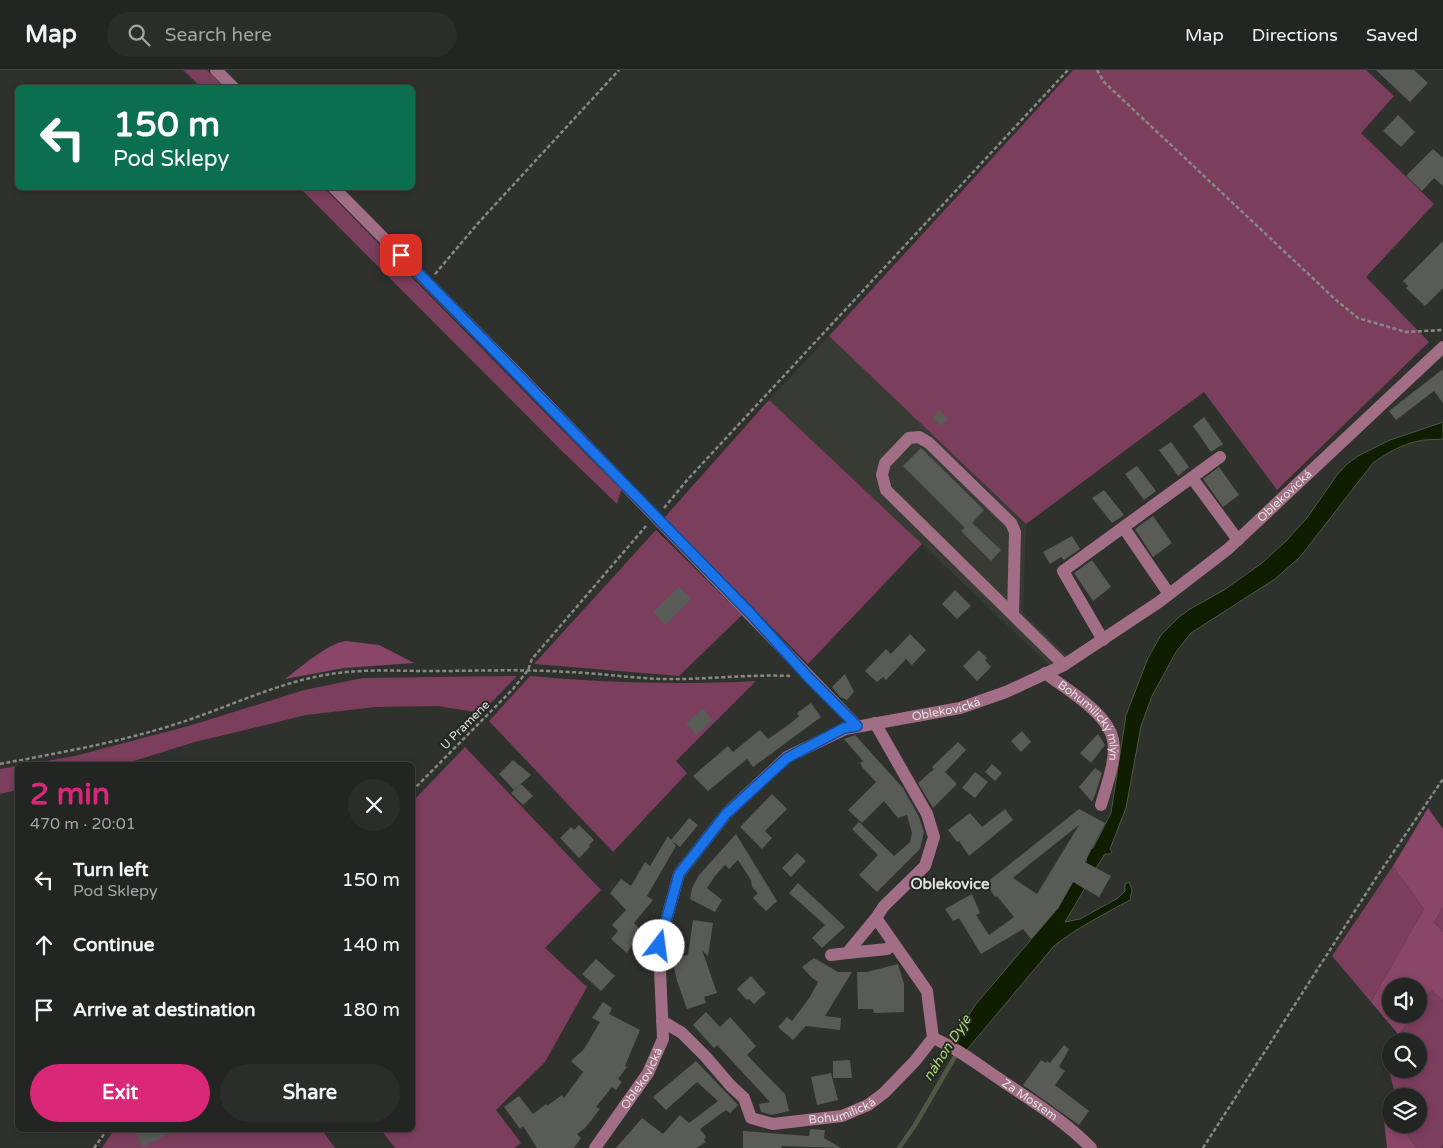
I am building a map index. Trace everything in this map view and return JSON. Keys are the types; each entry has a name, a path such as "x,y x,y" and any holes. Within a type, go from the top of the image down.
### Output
{"street":[{"path":"216,70 231,85"},
{"path":"336,190 656,516 751,614 808,677 857,726"},
{"name":"Oblekovická","path":"595,1148 648,1072 663,1039 659,946 679,874 726,814 787,758 844,728 960,708 1006,692 1064,666 1169,594 1228,549 1443,346"},
{"path":"1013,615 1015,532 1011,523 929,442 919,437 909,438 885,463 882,475 886,490 1064,666"},
{"path":"1103,640 1063,571 1220,457"},
{"path":"1192,478 1238,540"},
{"path":"1124,528 1169,594"},
{"name":"Bohumilický mlýn","path":"1045,673 1095,711 1107,725 1113,740 1113,753 1110,775 1101,805"},
{"path":"846,953 884,906 925,866 934,837 927,814 875,723"},
{"path":"876,918 927,990 933,1038"},
{"path":"831,955 887,949 894,944"},
{"name":"Bohumilická","path":"662,1021 682,1033 706,1056 731,1086 744,1098 752,1118 773,1124 842,1116 868,1105 884,1093 915,1061 933,1038"},
{"name":"Za Mostem","path":"933,1038 965,1055 1037,1104 1091,1148"}],"path":[{"path":"428,282 480,221 619,70"},
{"name":"U Pramene","path":"415,788 513,689 528,670 528,665 532,659 688,479 1068,70"},
{"path":"1097,70 1104,82 1336,300 1358,318 1406,332 1443,330"},
{"path":"0,764 92,747 171,726 276,688 340,672 528,670 660,679 699,679 760,674 808,677"},
{"path":"1203,1148 1371,886 1443,779"},
{"path":"94,1148 106,1132"}],"shaded area":[{"path":"183,70 207,70 222,85 199,85"},
{"path":"1073,70 1366,70 1394,96 1361,133 1434,204 1366,277 1429,342 1277,490 1204,392 1026,524 829,336"},
{"path":"302,190 326,190 621,490 617,504"},
{"path":"829,336 1026,524 1023,613 1069,657 1052,668 769,400"},
{"path":"769,400 922,544 808,664 664,518"},
{"path":"1443,422 1443,439 1422,440 1407,444 1389,452 1373,463 1300,557 1275,579 1191,633 1176,652 1152,696 1141,726 1126,808 1110,849 1112,852 1111,854 1105,854 1094,871 1084,865 1087,860 1085,858 1091,848 1093,848 1111,813 1126,715 1148,658 1161,635 1179,617 1224,590 1262,563 1286,541 1307,518 1347,464 1358,456 1390,440"},
{"path":"656,530 742,615 679,676 534,664"},
{"path":"346,641 379,645 414,663 344,668 285,679 331,646"},
{"path":"517,676 481,713 438,706 375,707 306,715 195,742 131,762 40,762 75,756 192,725 304,690 363,678"},
{"path":"530,676 643,683 756,681 676,761 687,773 613,852 489,721"},
{"path":"465,747 601,890 545,948 587,987 545,1062 496,1110 521,1143 514,1148 395,1148 383,1132 415,1132 415,799"},
{"path":"15,766 15,790 0,794 0,769"},
{"path":"1428,808 1443,829 1443,907 1434,922 1443,932 1443,1001 1431,990 1427,996 1427,978 1385,978 1424,909 1393,866"},
{"path":"1393,866 1424,909 1385,978 1382,978 1382,983 1371,1002 1332,956"},
{"path":"1076,876 1088,883 1065,922 1080,919 1118,898 1125,891 1125,884 1129,882 1132,890 1130,900 1081,927 1054,946 965,1052 951,1043 976,1004 1058,908"},
{"path":"1443,907 1443,932 1434,922"},
{"path":"1382,983 1382,1015 1371,1002"},
{"path":"1431,990 1443,1001 1442,1148 1417,1148 1408,1133 1427,1133 1427,1088 1394,1088 1391,1078 1427,1078 1427,1033 1400,1033 1408,1023 1427,1023 1427,996"},
{"path":"1389,1023 1408,1023 1400,1033 1397,1033"},
{"path":"113,1132 323,1132 335,1148 102,1148"},
{"path":"1385,1133 1408,1133 1417,1148 1387,1148"}],"building":[{"path":"1376,70 1414,70 1428,83 1410,102"},
{"path":"1398,115 1415,132 1401,147 1383,131"},
{"path":"1433,149 1443,158 1443,186 1434,178 1422,191 1406,176"},
{"path":"1443,241 1443,288 1425,306 1406,288 1408,286 1403,281"},
{"path":"1443,369 1443,403 1434,391 1396,420 1389,411"},
{"path":"939,410 948,419 941,426 932,418"},
{"path":"1204,417 1223,444 1211,452 1193,426"},
{"path":"1171,442 1189,467 1178,476 1159,450"},
{"path":"921,448 984,510 972,523 1001,550 991,561 961,531 965,528 903,466"},
{"path":"1137,466 1156,491 1144,500 1125,474"},
{"path":"1219,467 1239,495 1223,507 1203,479"},
{"path":"1104,490 1124,515 1112,523 1092,498"},
{"path":"1153,516 1172,543 1153,557 1135,529"},
{"path":"1072,536 1080,549 1064,560 1061,557 1050,564 1043,552"},
{"path":"1092,560 1111,587 1093,601 1074,573"},
{"path":"679,587 691,599 665,625 653,612"},
{"path":"955,590 971,606 957,619 942,604"},
{"path":"910,634 926,650 912,665 906,659 886,680 883,677 877,682 865,671 886,649 891,654"},
{"path":"979,650 987,658 985,660 991,667 977,681 963,666"},
{"path":"845,674 854,692 847,700 840,697 832,687"},
{"path":"811,703 821,717 753,767 747,759 708,791 693,776 728,746 733,752 760,730 768,739 791,723 799,716 797,713"},
{"path":"703,708 713,721 696,735 686,723"},
{"path":"1022,731 1031,742 1021,752 1011,741"},
{"path":"1098,734 1105,745 1091,763 1080,753"},
{"path":"855,735 903,788 919,817 924,832 920,849 877,892 859,875 878,855 852,829 859,822 894,856 910,842 912,833 907,815 898,818 884,801 862,823 848,810 876,782 862,767 860,763 863,761 844,739"},
{"path":"958,742 966,750 945,772 957,784 933,808 918,783 934,769 932,767"},
{"path":"513,760 531,775 514,790 499,774"},
{"path":"992,764 1002,773 995,781 985,772"},
{"path":"1095,768 1102,773 1092,802 1079,787"},
{"path":"975,772 988,782 975,798 962,788"},
{"path":"521,784 533,796 523,805 511,793"},
{"path":"772,794 787,809 765,831 772,838 762,849 740,827"},
{"path":"1005,809 1013,820 969,856 959,841 957,842 948,830 970,813 982,827"},
{"path":"1079,809 1105,823 1085,862 1111,876 1099,897 1073,882 1058,908 1031,939 1023,929 981,954 959,918 953,921 945,909 972,894 980,913 976,915 989,935 1014,917 997,896 995,897 986,883","holes":["1079,825 1037,894 1013,878"]},
{"path":"689,818 698,825 680,847 672,841 676,846 647,896 653,900 634,923 641,930 627,953 611,939 618,931 612,925 626,910 610,893 621,879 631,886 645,862 650,866 668,836 671,840"},
{"path":"579,825 594,840 579,858 560,838 571,827 574,830"},
{"path":"736,834 777,901 766,911 753,898 758,893 752,887 751,880 738,860 729,869 725,865 707,888 722,900 715,912 690,899 692,888 699,875"},
{"path":"797,853 806,861 791,877 782,868"},
{"path":"798,883 845,927 822,948 812,938 825,925 789,893"},
{"path":"693,920 713,923 708,956 702,950 717,993 704,997 706,1003 687,1009 677,981 672,958 688,955"},
{"path":"814,958 838,972 852,972 825,1016 841,1018 840,1030 806,1026 793,1040 778,1027 787,1017 792,1021 810,997 818,982 802,967"},
{"path":"596,959 615,976 601,991 582,974"},
{"path":"898,964 904,984 904,1012 874,1013 873,1009 858,1009 857,972 867,972"},
{"path":"751,976 766,993 754,1004 749,999 747,1000 737,989"},
{"path":"603,1002 612,1008 609,1014 640,1030 625,1066 627,1067 618,1079 622,1082 616,1090 612,1087 596,1107 600,1109 585,1128 577,1134 581,1138 574,1148 537,1148 523,1126 520,1129 504,1107 519,1096 533,1114 562,1095 564,1098 583,1072 571,1061 584,1049 600,1022 592,1018"},
{"path":"706,1012 720,1027 730,1017 756,1046 747,1055 785,1094 789,1111 772,1115 761,1112 759,1104 770,1102 717,1045 714,1048 693,1025"},
{"path":"1064,1045 1069,1049 1059,1067 1065,1071 1055,1085 1089,1111 1079,1125 1023,1085 1041,1060 1050,1063"},
{"path":"850,1060 852,1078 833,1078 833,1061"},
{"path":"696,1061 738,1105 730,1113 726,1110 700,1129 706,1137 704,1139 706,1142 696,1148 616,1148 642,1118 663,1134 680,1115 689,1123 718,1101 697,1082 666,1110 653,1097"},
{"path":"831,1073 838,1100 817,1105 811,1077"},
{"path":"810,1129 825,1130 824,1138 841,1148 782,1146 781,1148 743,1148 743,1131 809,1136"},
{"path":"135,1132 172,1132 143,1147"}],"waterway":[{"name":"náhon Dyje","path":"899,1148 915,1125 957,1053"}],"district":[{"name":"Oblekovice","path":"950,884"}],"route":[{"path":"401,255 751,614 808,677 857,726 844,728 787,758 726,814 679,874 659,946"}]}
